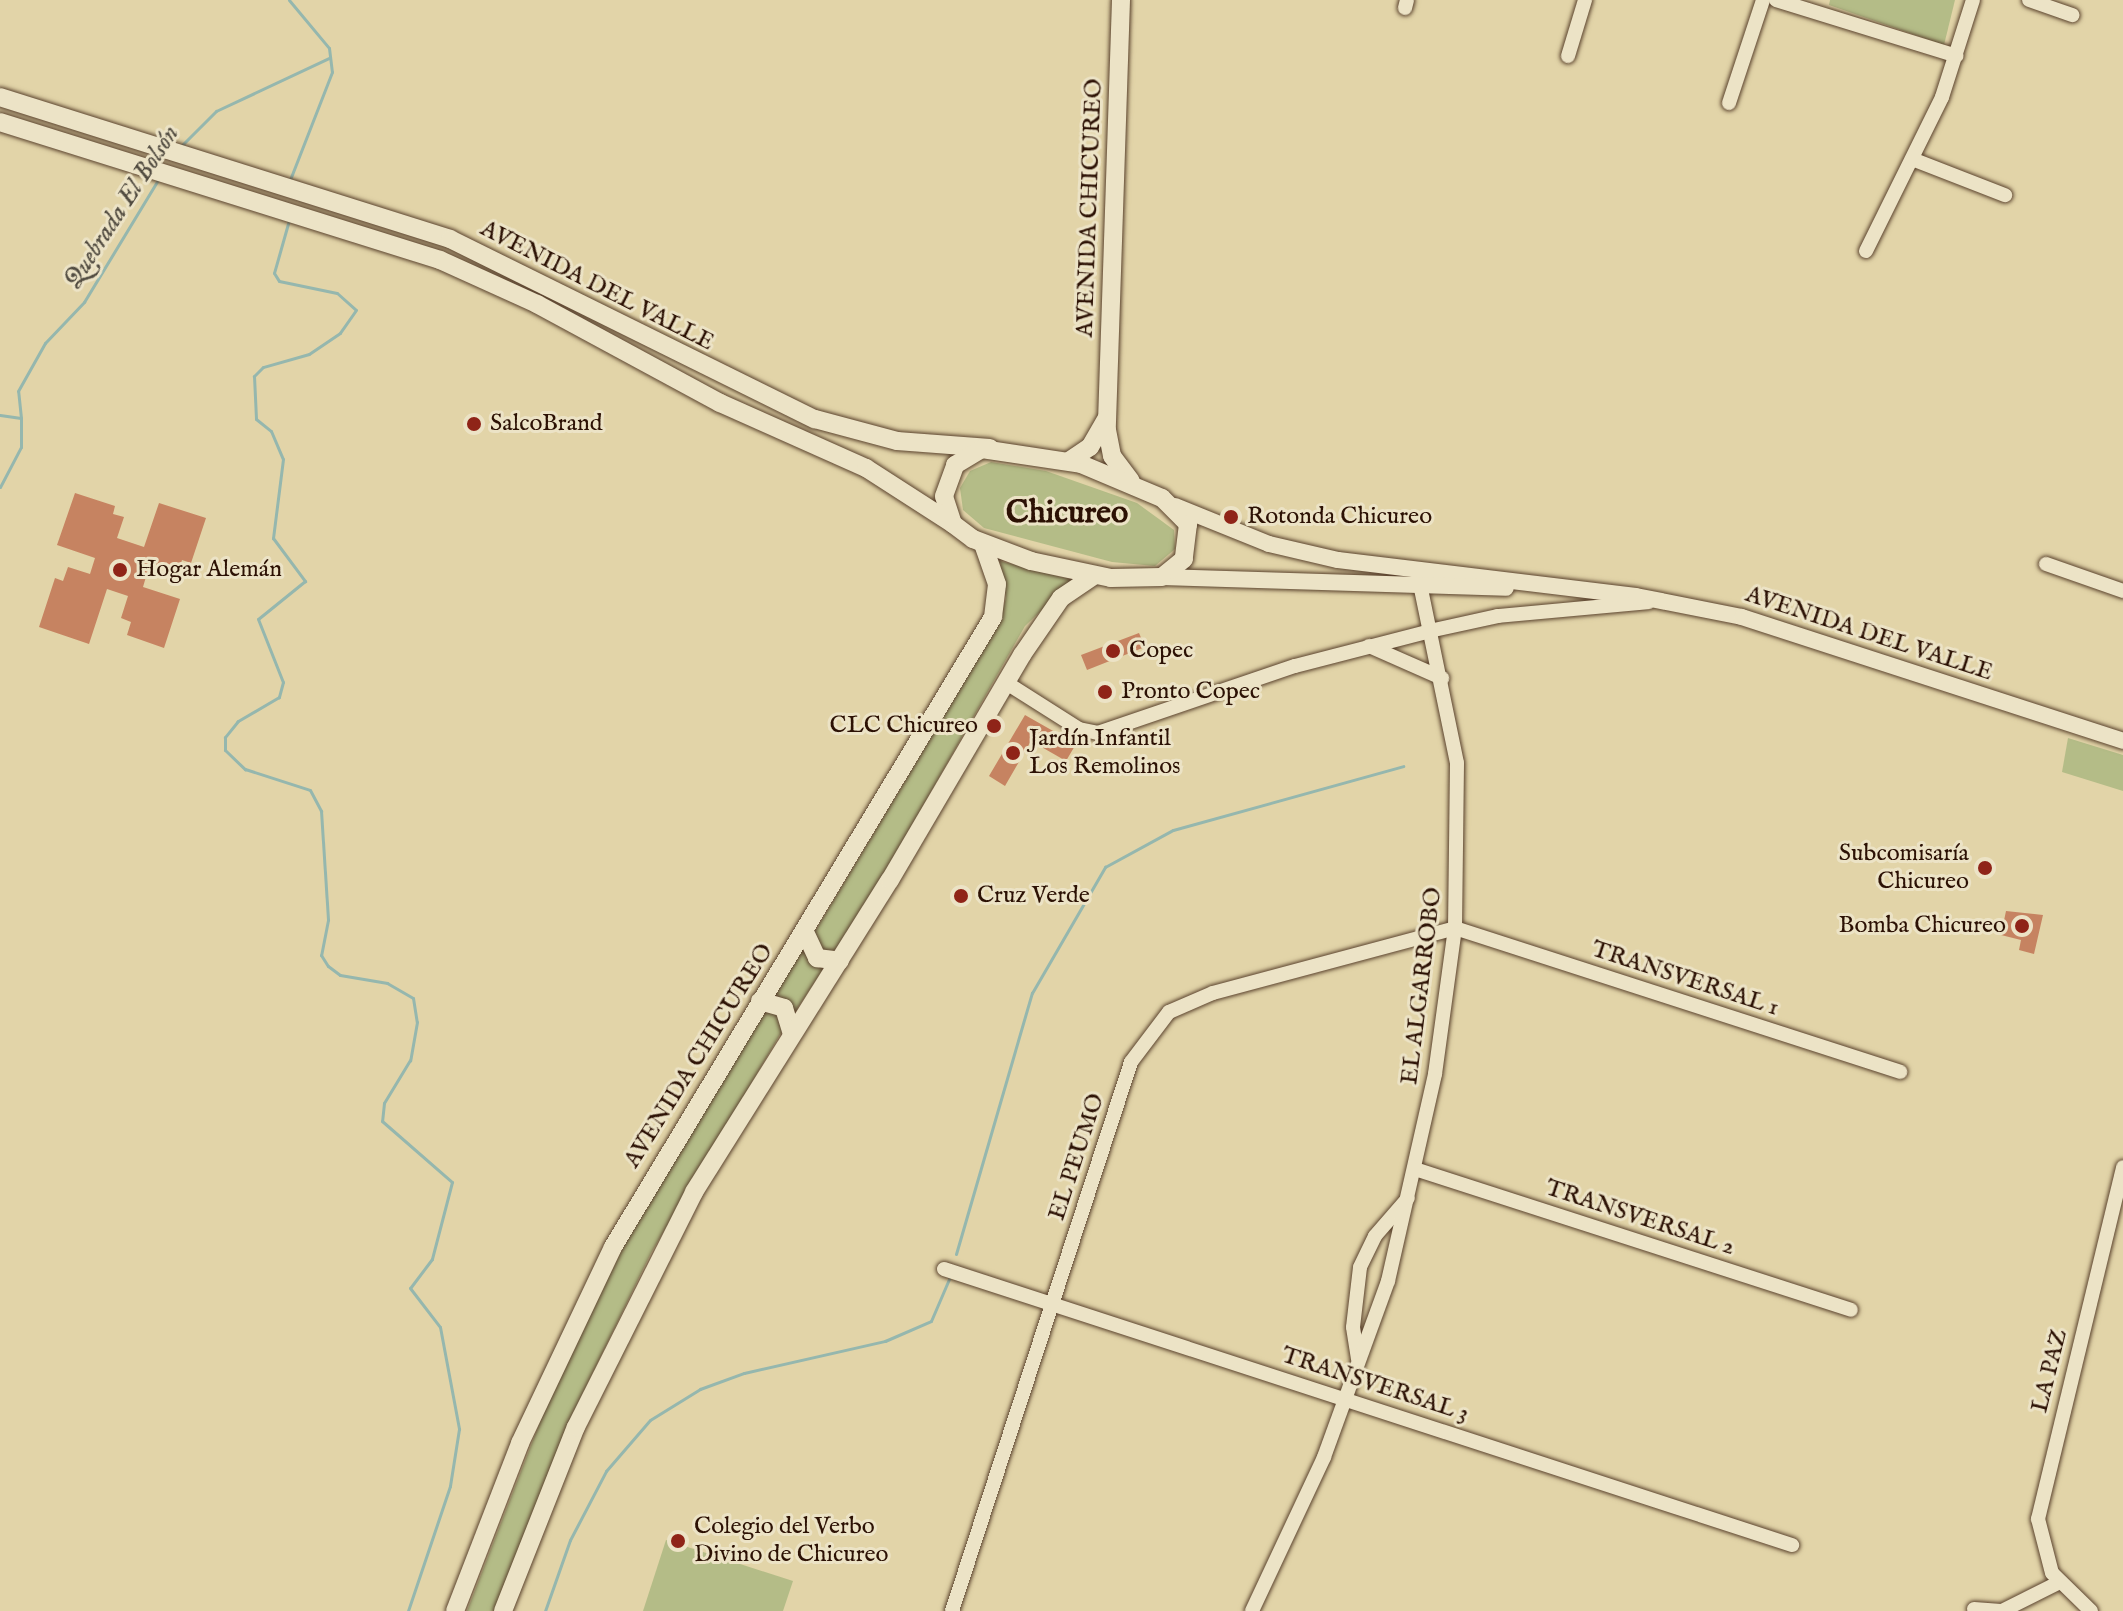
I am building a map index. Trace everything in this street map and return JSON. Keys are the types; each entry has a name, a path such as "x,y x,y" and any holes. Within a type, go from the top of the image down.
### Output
{"main road":[{"name":"AVENIDA CHICUREO","path":"1121,0 1107,417 1112,456 1136,485"},
{"name":"AVENIDA DEL VALLE","path":"0,97 292,185 493,257 815,419 897,441 990,448 1069,461 1136,485 1175,506"},
{"name":"AVENIDA DEL VALLE","path":"0,122 401,245 523,297 720,403 866,468 983,544 1094,576 1162,577"},
{"path":"1069,461 1090,447 1107,417"},
{"path":"953,524 944,504 947,479 967,455 990,448"},
{"path":"1162,577 1179,565 1189,546 1188,524 1175,506"},
{"name":"AVENIDA CHICUREO","path":"455,1611 520,1443 585,1301 666,1150 805,932 993,617 997,584 983,544"},
{"path":"503,1611 625,1321 701,1180 840,961 1005,682 1061,598 1094,576"},
{"path":"805,932 817,958 840,961"},
{"path":"760,1001 784,1008 792,1034"}],"street":[{"path":"1568,56 1585,0"},
{"path":"1729,103 1763,0"},
{"path":"1776,0 1957,56"},
{"path":"1866,251 1912,159 1957,56 1973,0"},
{"path":"2029,0 2072,15"},
{"path":"1912,159 2005,195"},
{"name":"AVENIDA DEL VALLE","path":"1175,506 1308,554 1662,601 1781,629 2123,741"},
{"path":"2046,564 2123,591"},
{"name":"AVENIDA DEL VALLE","path":"1162,577 1259,575 1421,589 1596,591"},
{"name":"EL ALGARROBO","path":"1358,1359 1388,1281 1415,1169 1455,928 1457,763 1434,630 1421,589"},
{"path":"1005,682 1079,729 1098,733 1368,646 1434,630 1498,616 1662,601"},
{"path":"1368,646 1442,678"},
{"name":"TRANSVERSAL 1","path":"1455,928 1900,1072"},
{"name":"EL PEUMO","path":"952,1611 1131,1062 1160,1018 1213,993 1455,928"},
{"name":"LA PAZ","path":"2091,1611 2058,1583 2042,1551 2040,1505 2123,1167"},
{"name":"TRANSVERSAL 2","path":"1415,1169 1851,1310"},
{"path":"1252,1611 1347,1399 1358,1359 1353,1327 1360,1267 1375,1236 1408,1198"},
{"name":"TRANSVERSAL 3","path":"944,1269 1792,1545"},
{"path":"1974,1609 2002,1611 2058,1583"}],"green space":[{"path":"1830,0 1955,0 1944,45 1829,5"},
{"path":"991,462 1046,471 1137,503 1174,530 1175,549 1155,566 1112,562 984,528 963,510 960,488 970,471"},
{"path":"1000,561 1073,580 1025,626 878,885 832,955 822,954 811,938 998,626 1006,598"},
{"path":"2068,738 2123,755 2123,791 2062,772"},
{"path":"803,949 813,964 825,966 795,1012 772,997"},
{"path":"774,1007 785,1026 651,1253 565,1430 497,1611 467,1611 552,1391 624,1246 764,1010"},
{"path":"666,1540 793,1581 783,1611 643,1611"}],"building":[{"name":"Hogar Alemán","path":"75,493 115,506 113,514 124,517 117,538 144,547 159,503 206,518 191,563 182,560 178,572 150,563 143,587 180,599 164,648 127,635 131,622 121,618 128,596 107,589 89,644 39,627 55,578 63,581 68,567 90,574 95,558 57,545"},
{"name":"Copec","path":"1139,633 1145,647 1087,670 1081,655"},
{"name":"Jardín Infantil Los Remolinos","path":"1025,715 1076,744 1066,761 1031,741 1005,786 989,776"},
{"name":"Bomba Chicureo","path":"2006,911 2043,915 2034,954 2019,950 2021,940 2001,935"}],"waterway":[{"path":"289,0 329,48 332,72 290,180"},
{"name":"Quebrada El Bolsón","path":"180,147 216,111 329,58"},
{"name":"Quebrada El Bolsón","path":"0,415 21,418 18,391 45,343 84,302 158,180"},
{"path":"289,220 274,273 279,281 337,293 356,310 340,333 309,354 263,367 254,376 256,419 271,431 283,459 273,538 305,581 258,619 283,682 279,697 238,721 225,737 225,750 245,769 310,790 321,811 328,920 321,955 328,966 340,975 387,983 413,998 417,1022 410,1060 384,1103 382,1121 452,1182 432,1259 410,1288 440,1327 459,1429 450,1486 408,1611"},
{"path":"0,487 21,447 21,418"},
{"path":"956,1254 1032,993 1105,867 1173,830 1403,766"},
{"path":"545,1611 570,1540 606,1471 650,1420 700,1389 744,1373 885,1341 931,1321 949,1279"}],"place":[{"name":"SalcoBrand","path":"474,424"},
{"name":"Rotonda Chicureo","path":"1231,517"},
{"name":"Hogar Alemán","path":"120,570"},
{"name":"Copec","path":"1113,651"},
{"name":"Pronto Copec","path":"1105,692"},
{"name":"CLC Chicureo","path":"994,726"},
{"name":"Jardín Infantil Los Remolinos","path":"1013,753"},
{"name":"Subcomisaría Chicureo","path":"1985,868"},
{"name":"Cruz Verde","path":"961,896"},
{"name":"Bomba Chicureo","path":"2022,926"},
{"name":"Colegio del Verbo Divino de Chicureo","path":"678,1541"}],"district":[{"name":"Chicureo","path":"1067,514"}]}
